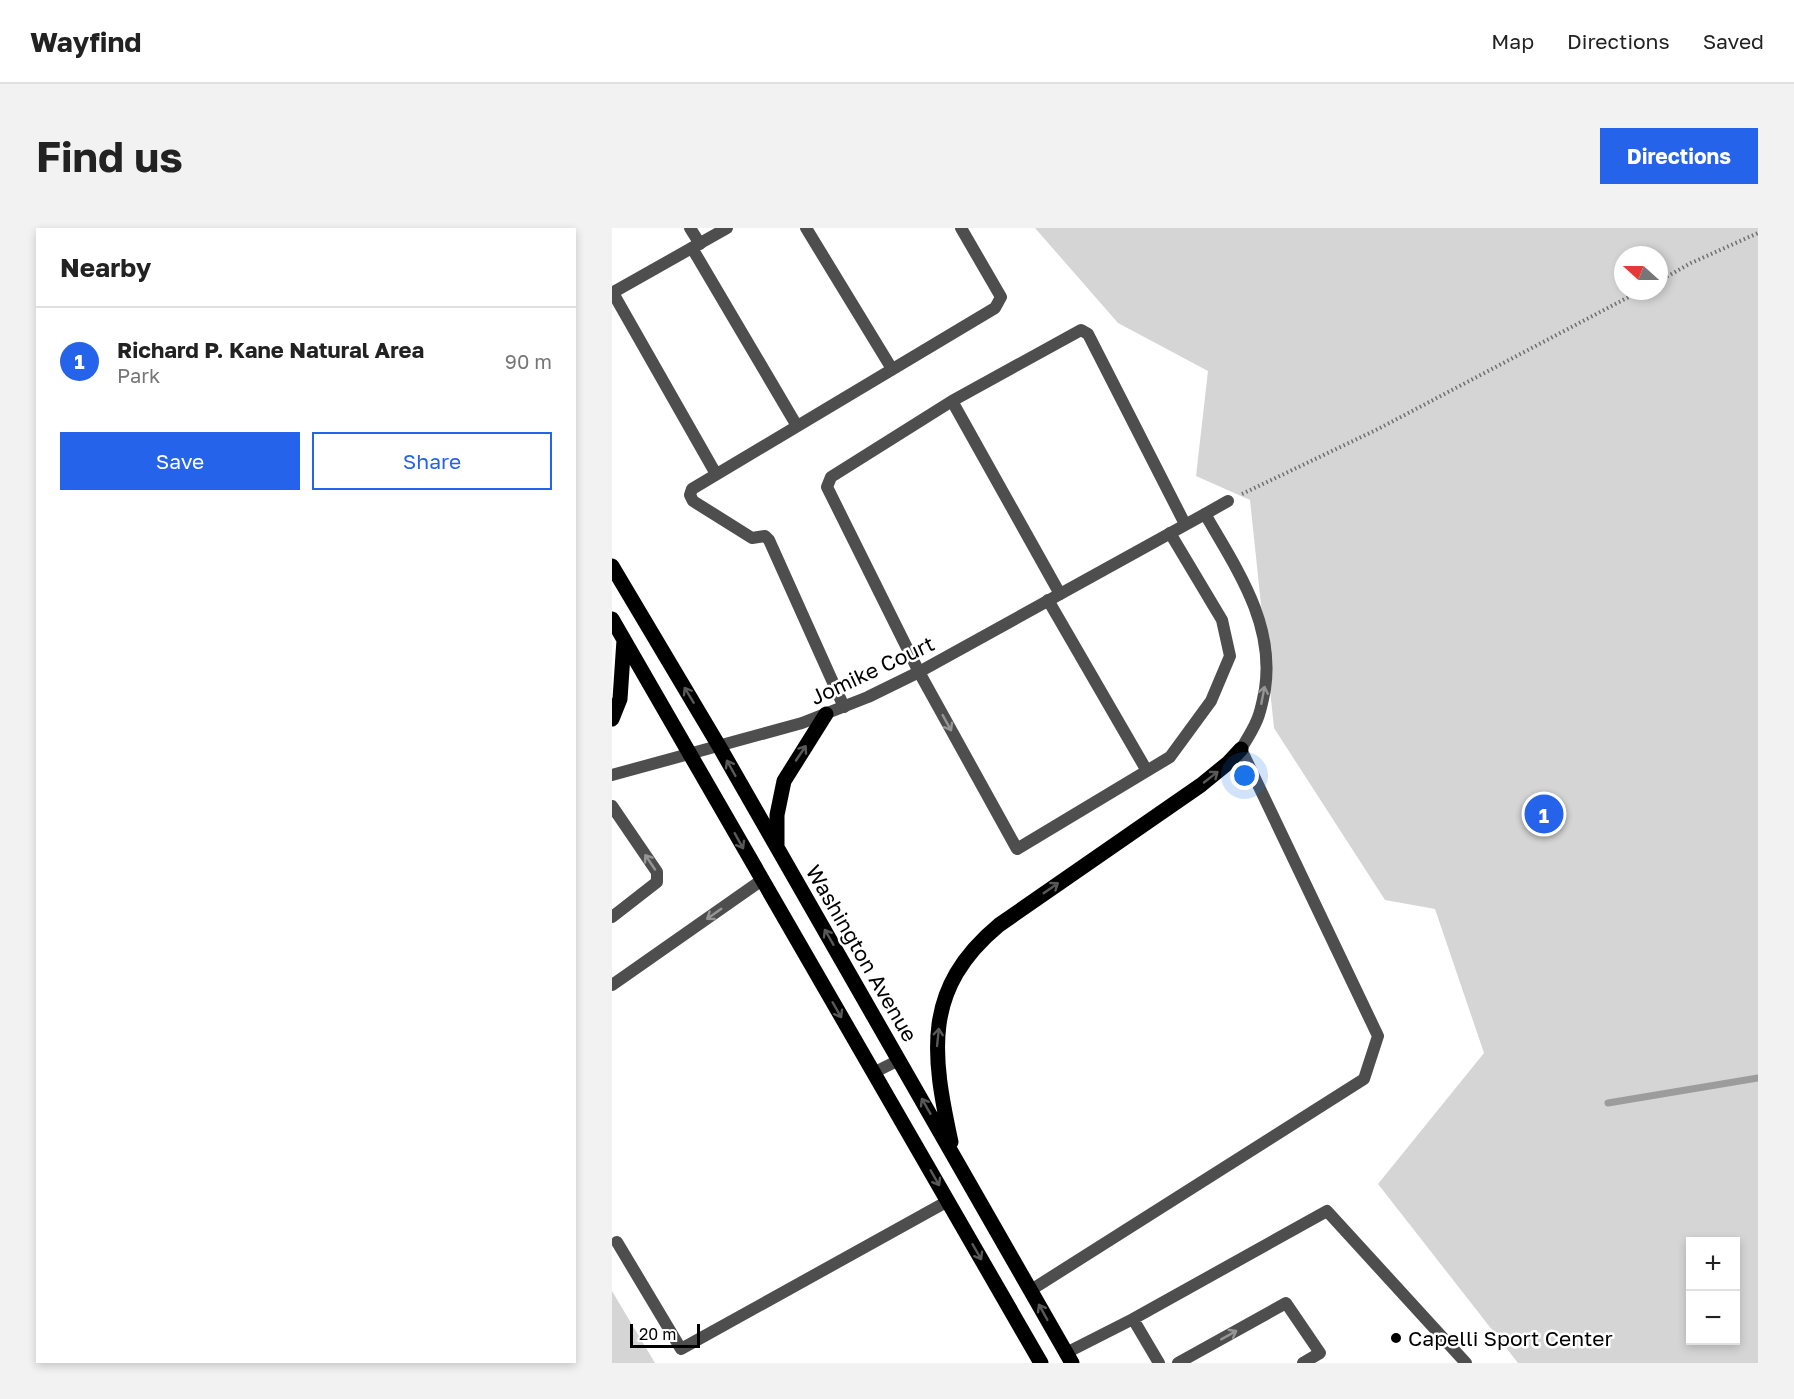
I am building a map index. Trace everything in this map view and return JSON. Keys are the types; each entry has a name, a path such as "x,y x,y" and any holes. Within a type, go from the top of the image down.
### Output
{"main road":[{"name":"Washington Avenue","path":"612,566 719,746 1069,1358"},
{"path":"612,619 1041,1363"},
{"path":"612,719 620,699 624,640"},
{"path":"777,848 777,814 784,781 826,714"},
{"path":"954,1156 941,1093 937,1053 947,992 962,962 973,948 999,925 1201,785 1228,764 1241,749"}],"street":[{"path":"690,228 696,246 797,426"},
{"path":"716,474 612,293 727,228"},
{"path":"806,228 892,369"},
{"path":"844,707 769,540 765,536 752,538 693,501 690,495 692,489 716,474 995,308 1001,297 961,228"},
{"path":"1170,533 1222,620 1230,656 1211,702 1170,757 1017,849 919,672 827,488 831,477 952,401 1081,330 1089,334 1185,524"},
{"path":"952,401 1060,594"},
{"path":"1031,1290 1364,1079 1378,1036 1241,749 1258,719 1263,700 1267,660 1255,607 1205,514 1228,501"},
{"name":"Jomike Court","path":"612,775 779,730 826,714 893,686 1205,514"},
{"path":"1048,600 1147,771"},
{"path":"612,806 657,872 657,882 612,917"},
{"path":"612,985 762,880"},
{"path":"873,1073 899,1060"},
{"path":"617,1242 681,1349 948,1201"},
{"path":"1069,1358 1133,1319 1327,1211 1466,1363"},
{"path":"1178,1363 1286,1304 1320,1353 1303,1363"},
{"path":"1133,1319 1159,1363"}],"path":[{"path":"1668,276 1758,233"},
{"path":"1228,501 1378,429 1623,300"}],"shaded area":[{"path":"1035,228 1758,228 1758,1363 1518,1363 1378,1184 1484,1053 1435,909 1385,900 1274,728 1250,500 1196,476 1208,371 1118,323"},
{"path":"612,1291 655,1363 612,1363"}],"waterway":[{"path":"1608,1103 1758,1078"}],"place":[{"name":"Richard P. Kane Natural Area","path":"1544,814"},
{"name":"Capelli Sport Center","path":"1396,1338"}]}
